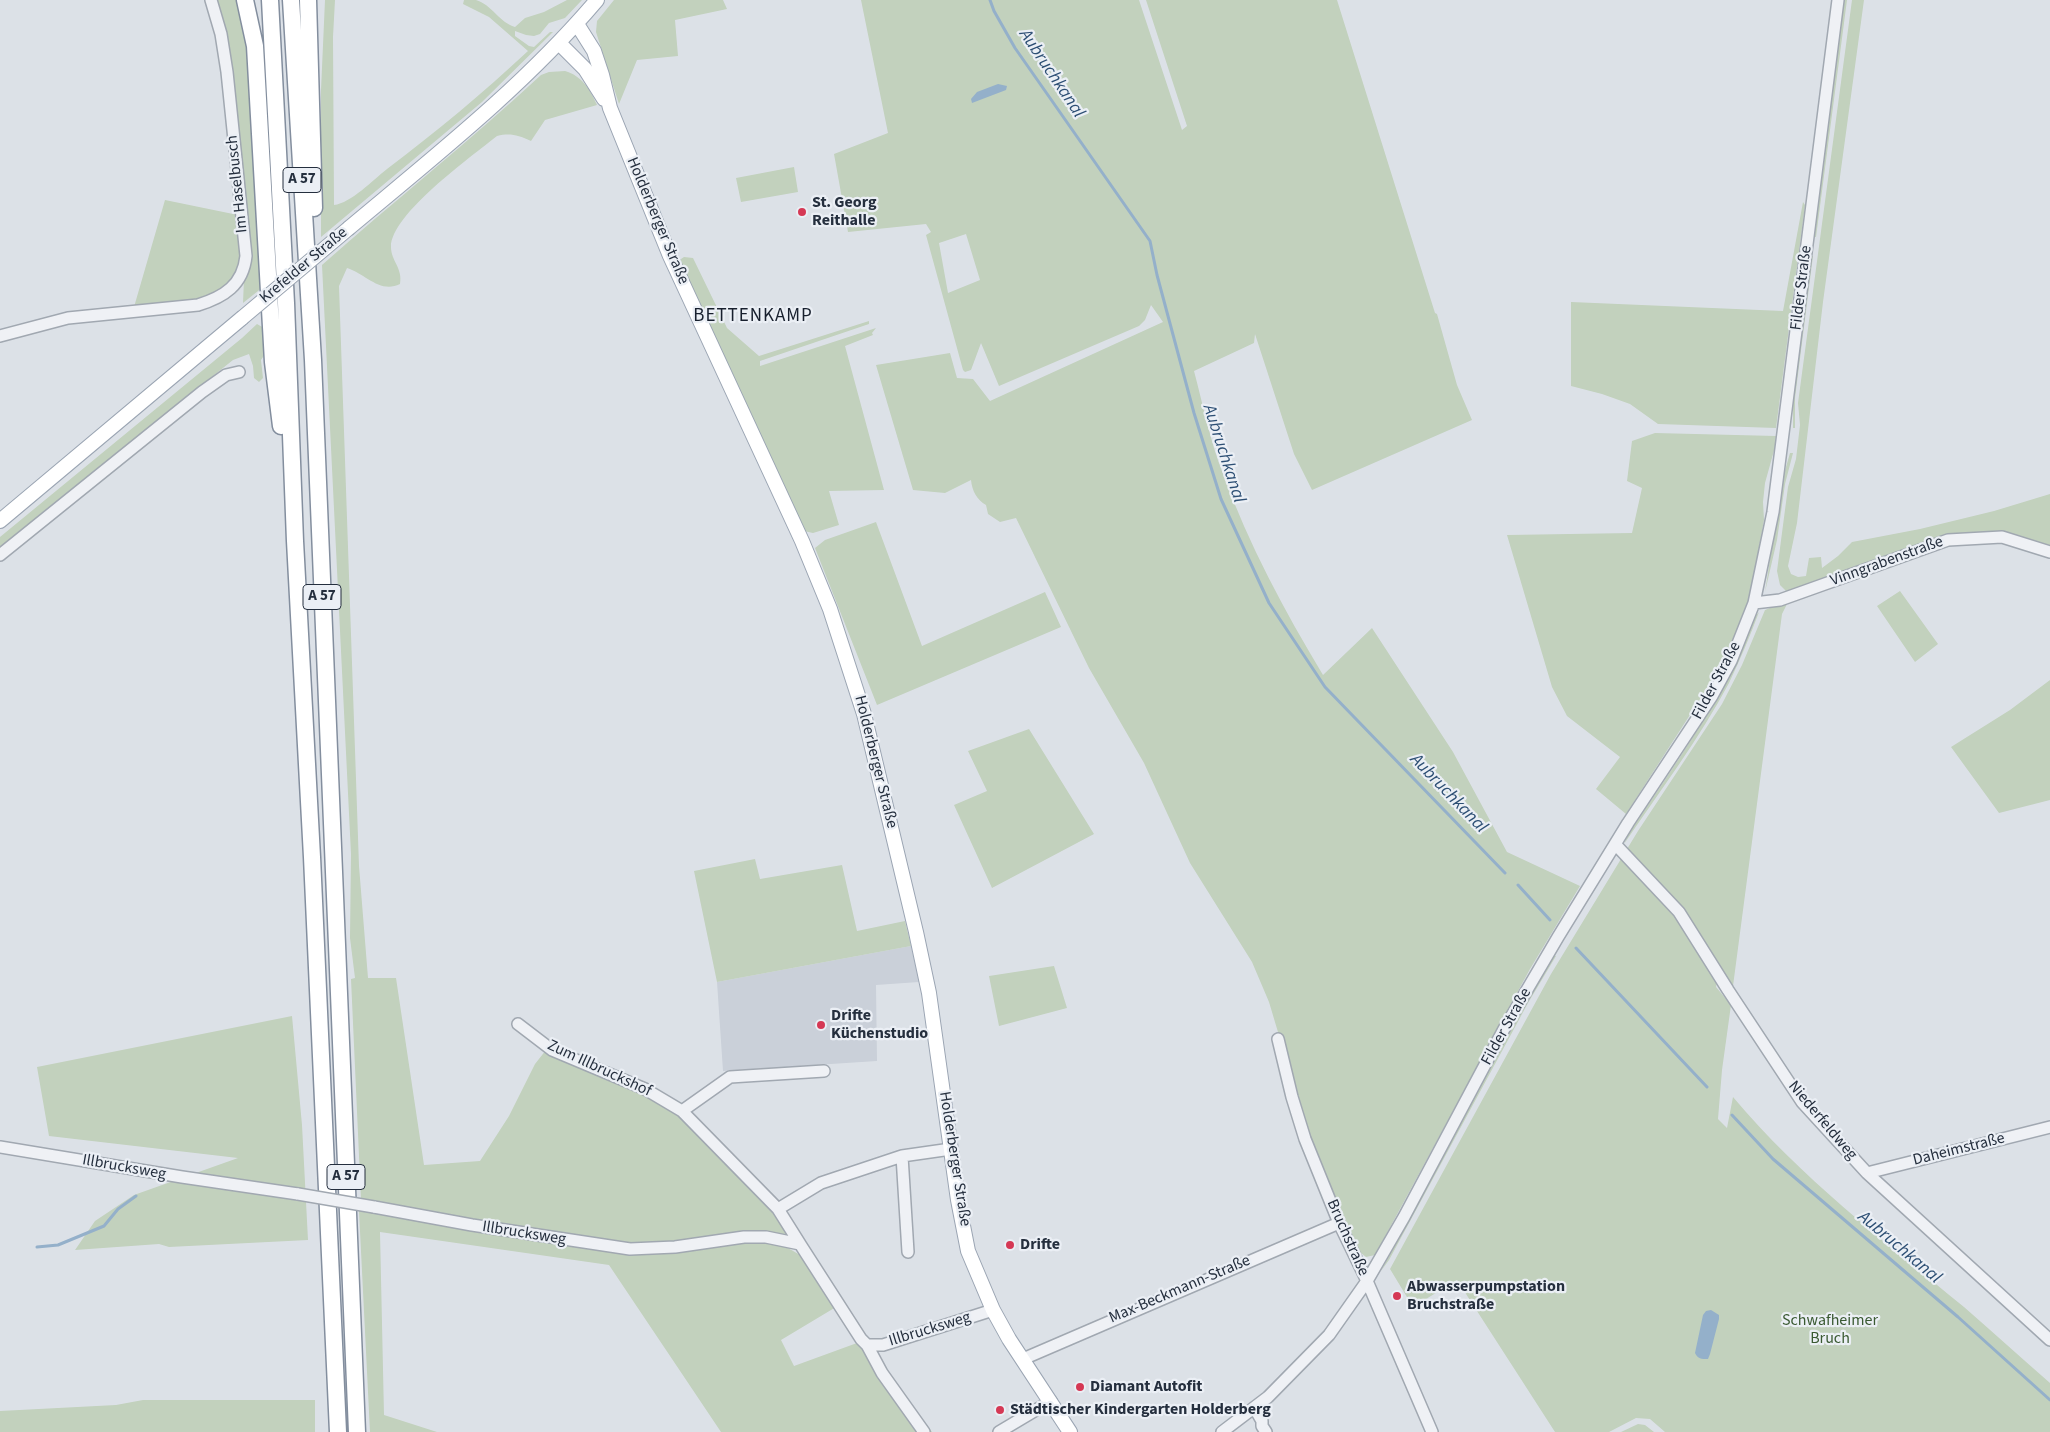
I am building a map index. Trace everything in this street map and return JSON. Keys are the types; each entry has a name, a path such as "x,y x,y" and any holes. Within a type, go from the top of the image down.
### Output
{"highway":[{"path":"245,0 254,46 274,362 283,441 288,510 295,541"},
{"name":"A 57","path":"270,0 286,303 295,541 313,867 338,1432"},
{"name":"A 57","path":"291,0 313,360 357,1432"},
{"path":"308,0 313,125 313,360"},
{"path":"313,125 316,72 315,0"}],"main road":[{"name":"Krefelder Straße","path":"0,521 465,130 541,62 597,0"},
{"name":"Holderberger Straße","path":"577,24 594,51 610,108 670,256 802,540 830,609 854,679 929,993 968,1251 993,1310 1070,1432"},
{"name":"Holderberger Straße","path":"559,43 585,70 610,108"}],"street":[{"name":"Im Haselbusch","path":"0,336 68,318 198,305 216,299 233,286 245,269 246,256 227,72 221,34 211,0"},
{"name":"Filder Straße","path":"1222,1432 1268,1397 1329,1335 1367,1282 1404,1217 1504,1029 1615,844 1712,696 1731,661 1754,603 1773,512 1838,0"},
{"path":"0,555 202,392 226,375 239,372"},
{"name":"Vinngrabenstraße","path":"1754,603 1780,600 1948,540 2002,537 2050,552"},
{"name":"Niederfeldweg","path":"1615,844 1679,912 1802,1102 1867,1173 2050,1340"},
{"name":"Zum Illbruckshof","path":"518,1024 552,1050 646,1089 682,1111 778,1209 800,1244"},
{"name":"Bruchstraße","path":"1278,1039 1292,1097 1305,1139 1339,1222 1432,1432"},
{"path":"682,1111 730,1077 824,1071"},
{"name":"Daheimstraße","path":"1867,1173 2050,1127"},
{"name":"Illbrucksweg","path":"0,1147 298,1194 472,1226 630,1250 675,1247 744,1236 766,1237 800,1244 861,1340 867,1345 883,1345 993,1310"},
{"path":"778,1209 821,1183 902,1156 952,1149"},
{"path":"902,1156 908,1252"},
{"name":"Max-Beckmann-Straße","path":"1023,1359 1339,1222"},
{"path":"867,1345 882,1373 924,1432"},
{"path":"999,1432 1050,1401"},
{"path":"1258,1414 1266,1432"}],"shaded area":[{"path":"911,946 919,982 876,985 877,1061 723,1071 717,982"}],"green space":[{"path":"215,0 237,0 246,43 263,287 243,303 244,279"},
{"path":"325,0 335,0 333,37 334,205 347,200 362,190 459,112 528,51 489,17 463,4 464,0 481,2 505,22 515,27 525,18 544,12 567,0 582,0 565,18 549,23 540,34 534,36 515,31 515,36 529,46 534,47 550,32 553,32 482,102 321,237 321,90"},
{"path":"614,0 723,0 727,9 675,20 678,56 637,60 619,104 596,32 597,21"},
{"path":"861,0 1139,0 1182,130 1187,126 1146,0 1337,0 1435,313 1437,314 1457,385 1472,420 1312,490 1294,454 1255,334 1254,343 1194,371 1210,436 1233,500 1256,552 1281,602 1323,675 1372,628 1453,752 1507,852 1580,886 1530,969 1375,1255 1366,1257 1356,1249 1312,1146 1269,1002 1252,962 1190,863 1144,763 1089,668 1016,518 1000,522 988,514 986,505 980,501 972,488 971,480 945,493 913,490 876,365 950,353 957,378 973,379 990,401 1163,322 1151,305 1145,320 1139,326 999,386 981,343 971,370 965,372 926,235 931,232 926,224 848,232 834,154 888,133","holes":["966,234 980,280 948,293 939,243"]},
{"path":"1844,0 1847,0 1816,237 1814,237"},
{"path":"1852,0 1864,0 1823,302 1797,523 1788,566 1791,574 1798,577 1806,576 1809,558 1821,557 1822,568 1852,542 1920,529 1994,511 2050,494 2050,548 2012,534 1983,532 1946,536 1788,593 1780,585 1777,571 1788,487 1796,459 1800,425 1798,403"},
{"path":"565,71 576,76 585,84 597,105 545,120 531,141 514,135 497,136 434,187 404,219 394,234 391,247 400,273 400,284 386,287 379,285 347,268 339,286 359,866 368,978 396,978 424,1165 480,1161 509,1116 535,1064 546,1050 644,1092 680,1114 777,1215 787,1234 747,1233 662,1244 614,1243 361,1200 351,979 355,978 350,938 351,854 322,265 487,124 541,75 549,72"},
{"path":"794,167 798,192 741,202 736,178"},
{"path":"165,200 238,215 243,250 241,269 233,282 222,291 209,297 179,304 134,307"},
{"path":"1803,202 1805,205 1776,428 1658,424 1630,404 1571,386 1571,302 1783,311"},
{"path":"1811,256 1813,256 1795,398 1795,428 1793,428 1793,400"},
{"path":"684,257 693,258 727,328 759,356 869,321 869,324 760,361 760,366 876,328 872,333 873,335 845,346 884,490 829,491 839,525 813,533 804,531 681,264 681,259"},
{"path":"257,324 264,328 265,354 261,360 263,378 259,382 254,378 249,354 233,360 39,515 0,549 0,537"},
{"path":"1655,433 1776,436 1775,447 1765,483 1764,520 1749,602 1726,659 1626,814 1596,789 1620,757 1567,716 1552,687 1507,535 1632,533 1642,488 1627,481 1632,441"},
{"path":"1790,453 1793,453 1785,484 1777,540 1765,592 1782,481"},
{"path":"876,522 922,646 1045,592 1061,627 877,705 815,548 825,540"},
{"path":"1900,591 1938,644 1915,662 1877,606"},
{"name":"Schwafheimer Bruch","path":"1789,600 1782,614 1733,986 1719,973 1716,987 1731,1005 1722,1070 1718,1119 1727,1128 1733,1097 1814,1181 1873,1233 1964,1307 2050,1383 2050,1432 1665,1432 1650,1419 1636,1418 1609,1432 1555,1432 1457,1280 1413,1307 1390,1269 1551,974 1638,831 1722,704 1742,665 1765,610"},
{"path":"1759,612 1737,666 1718,704 1624,844 1713,703 1742,647 1754,618"},
{"path":"2050,680 2050,800 1999,813 1951,747 2010,710"},
{"path":"1029,729 1094,834 992,888 954,805 987,791 968,751"},
{"path":"755,859 760,879 842,865 857,931 905,921 911,946 717,982 694,871"},
{"path":"1554,955 1556,956 1528,1003 1389,1260 1381,1271 1528,998"},
{"path":"1054,966 1067,1008 999,1026 989,976"},
{"path":"292,1016 302,1125 308,1240 169,1247 159,1244 75,1250 95,1221 134,1195 238,1158 49,1136 37,1067"},
{"path":"359,1211 613,1252 649,1253 758,1241 781,1244 800,1255 836,1307 781,1340 794,1366 860,1343 864,1353 881,1379 898,1386 932,1432 721,1432 609,1265 380,1232 384,1415 437,1432 370,1432"},
{"path":"143,1400 315,1400 315,1432 0,1432 0,1411 116,1405"},
{"path":"1638,1424 1645,1425 1654,1432 1621,1432"}],"water":[{"path":"998,84 1007,86 1006,90 972,103 971,99 977,92"},
{"path":"1711,1310 1719,1315 1719,1319 1708,1359 1702,1359 1695,1353 1703,1315 1706,1311"}],"waterway":[{"name":"Aubruchkanal","path":"990,0 994,11 1015,48 1150,241 1157,275 1194,413 1221,499 1269,603 1325,687 1505,873"},
{"name":"Aubruchkanal","path":"1518,885 1550,920"},
{"name":"Aubruchkanal","path":"1576,948 1707,1087"},
{"name":"Aubruchkanal","path":"1732,1115 1773,1159 1958,1317 2050,1400"},
{"path":"37,1247 58,1245 104,1226 118,1209 136,1196"}],"place":[{"name":"St. Georg Reithalle","path":"802,212"},
{"name":"Drifte Küchenstudio","path":"821,1025"},
{"name":"Drifte","path":"1010,1245"},
{"name":"Abwasserpumpstation Bruchstraße","path":"1397,1296"},
{"name":"Diamant Autofit","path":"1080,1387"},
{"name":"Städtischer Kindergarten Holderberg","path":"1000,1410"}],"district":[{"name":"BETTENKAMP","path":"753,317"}]}
